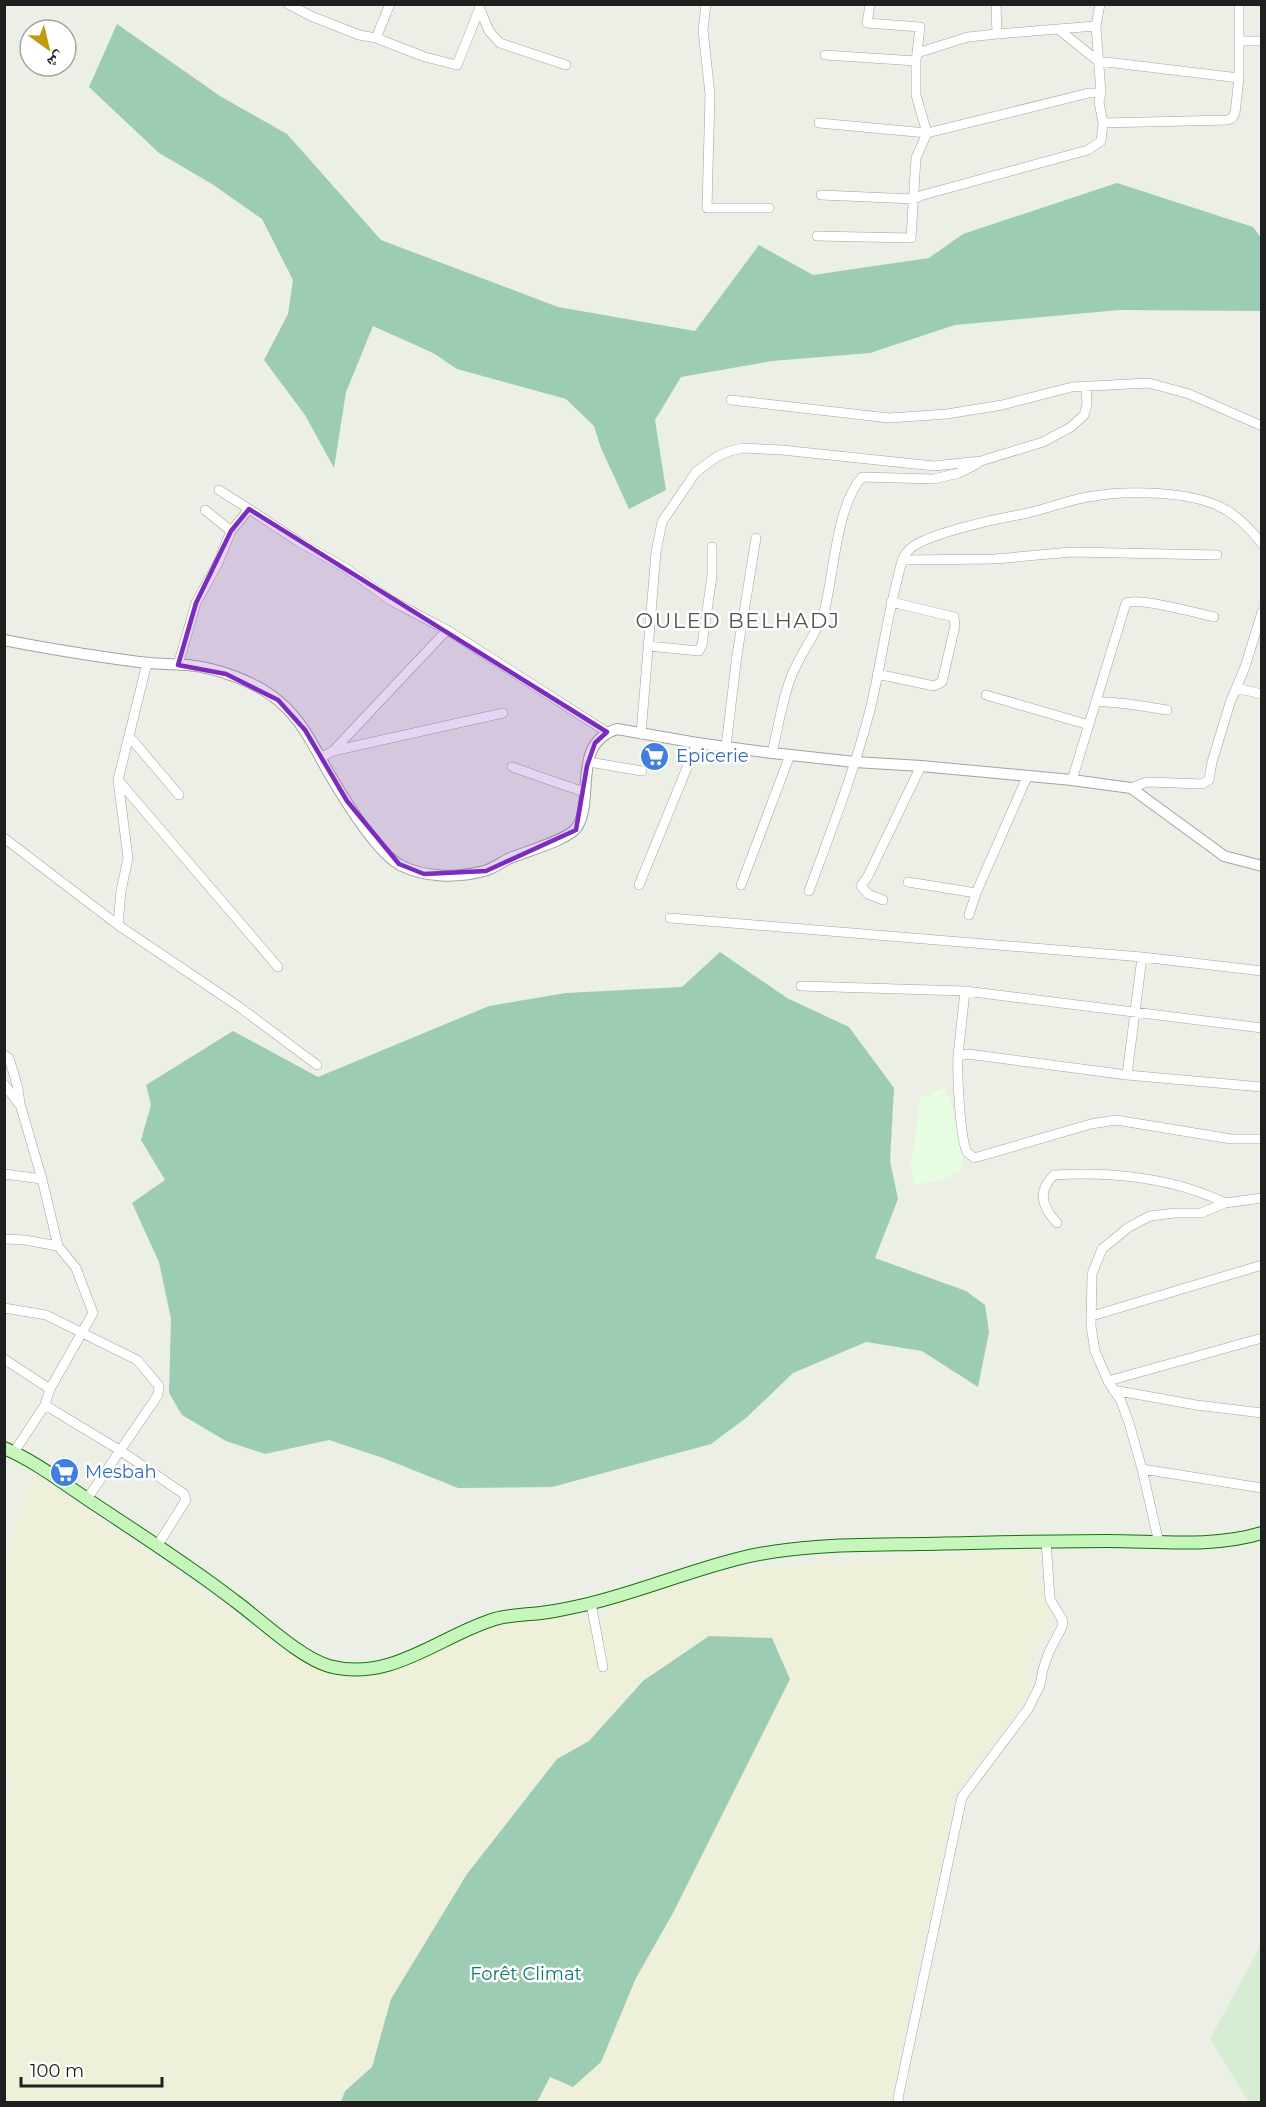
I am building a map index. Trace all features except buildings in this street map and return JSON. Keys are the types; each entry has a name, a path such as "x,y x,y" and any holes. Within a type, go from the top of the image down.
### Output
{"main road":[{"path":"9,1450 157,1546 307,1655 329,1666 355,1669 379,1667 427,1651 490,1620 591,1603 739,1558 793,1550 864,1545 1046,1541 1159,1543 1246,1538 1262,1533"}],"street":[{"path":"288,4 349,31 376,38 425,57 457,65 479,7"},
{"path":"376,38 390,4"},
{"path":"706,4 703,30 710,94 707,208 770,208"},
{"path":"817,236 911,238 916,158 927,133 916,95 920,27 867,23 870,4"},
{"path":"996,4 998,34"},
{"path":"821,195 914,200 923,195 1088,150 1101,141 1103,123 1099,102 1101,93 1096,26 1100,4"},
{"path":"1103,123 1228,120 1232,118 1239,78 1239,4"},
{"path":"479,7 489,31 500,43 566,65"},
{"path":"825,56 917,57 968,37 1096,26"},
{"path":"1058,29 1098,61 1239,78"},
{"path":"1240,41 1262,41"},
{"path":"819,123 927,133 1089,93 1101,93"},
{"path":"731,400 889,418 947,414 1002,405 1055,391 1086,386 1157,385 1189,394 1262,426"},
{"path":"772,753 791,677 825,607 832,561 853,487 862,477 934,479 958,473 981,461 1043,442 1071,427 1084,415 1087,404 1086,386"},
{"path":"641,734 656,552 662,522 696,472 718,456 730,451 760,448 934,466 981,461"},
{"path":"219,490 299,542 344,567 392,601 447,630 607,732"},
{"path":"810,891 855,762 870,709 891,602 902,560 908,550 920,543 975,523 1032,513 1088,497 1129,492 1198,499 1217,506 1246,525 1262,544"},
{"path":"178,665 196,603 218,563 231,531 249,509"},
{"path":"205,510 231,531"},
{"path":"726,746 737,655 756,538"},
{"path":"648,646 699,651 702,645 712,576 712,547"},
{"path":"902,560 995,559 1072,552 1217,555"},
{"path":"877,674 934,686 939,685 942,682 955,626 954,617 891,602"},
{"path":"1072,780 1126,603 1143,602 1214,617"},
{"path":"4,640 147,663 190,666 226,674 260,689 278,700 305,730 347,801 385,853 399,864 424,874 459,876 486,871 576,830 582,819 589,762 595,742 607,732 617,729 772,753 1072,780 1131,788 1147,782 1202,784 1209,780 1212,762 1230,703 1245,667 1262,612"},
{"path":"333,751 447,630"},
{"path":"118,925 121,891 128,858 118,780 147,663"},
{"path":"1236,688 1262,694"},
{"path":"986,695 1089,725"},
{"path":"1096,701 1167,710"},
{"path":"320,758 333,751 502,713"},
{"path":"129,736 179,795"},
{"path":"639,885 697,743"},
{"path":"741,885 790,755"},
{"path":"589,762 642,771"},
{"path":"883,900 868,894 861,886 921,766"},
{"path":"512,767 584,792"},
{"path":"969,915 976,893 1027,777"},
{"path":"118,780 278,967"},
{"path":"1131,788 1224,856 1262,866"},
{"path":"4,838 118,925 238,1006 317,1065"},
{"path":"908,882 976,893"},
{"path":"670,918 1142,957 1262,971"},
{"path":"1127,1075 1142,957"},
{"path":"801,986 965,991 1262,1028"},
{"path":"965,991 957,1071 967,1152 974,1158 1091,1124 1116,1120 1231,1139 1262,1138"},
{"path":"958,1056 968,1054 1127,1075 1262,1087"},
{"path":"4,1055 9,1058 18,1088 20,1104 42,1179 58,1246 76,1268 93,1312 50,1389 45,1405 9,1450"},
{"path":"4,1084 20,1104"},
{"path":"4,1174 42,1179"},
{"path":"1057,1223 1042,1199 1046,1183 1054,1175 1099,1174 1168,1183 1202,1192 1225,1203"},
{"path":"1159,1543 1129,1423 1121,1401 1107,1381 1095,1351 1091,1326 1092,1274 1102,1249 1130,1227 1150,1216 1201,1213 1225,1203 1262,1198"},
{"path":"4,1239 58,1246"},
{"path":"1092,1316 1262,1265"},
{"path":"4,1308 46,1315 137,1360 159,1386 158,1395 87,1499"},
{"path":"1107,1381 1262,1338"},
{"path":"4,1359 50,1389"},
{"path":"1113,1390 1196,1405 1262,1413"},
{"path":"45,1405 121,1451 184,1494 186,1500 157,1546"},
{"path":"1142,1469 1262,1488"},
{"path":"899,2103 898,2098 962,1797 1028,1709 1040,1685 1042,1669 1049,1652 1062,1627 1063,1621 1050,1599 1046,1541"},
{"path":"591,1603 603,1667"}],"highlighted area":[{"path":"249,509 607,732 595,743 587,766 576,830 486,871 424,874 399,864 347,801 305,730 278,700 226,674 178,665 196,603 231,531"}],"shaded area":[{"path":"945,1088 946,1094 941,1096 942,1100 943,1097 950,1095 956,1125 959,1126 963,1159 961,1171 950,1173 951,1178 914,1185 911,1165 921,1096 931,1097 932,1091"},
{"path":"33,1473 260,1633 307,1664 337,1676 408,1665 480,1627 574,1613 583,1621 606,1619 615,1603 726,1571 1039,1548 1036,1589 1050,1606 1054,1617 1028,1661 1031,1691 953,1797 890,2102 5,2102 4,1798 14,1794 5,1770 5,1565"},
{"path":"1261,1945 1261,2102 1249,2102 1210,2039"}],"green space":[{"path":"117,24 220,96 287,134 381,240 558,307 695,331 759,245 813,275 929,258 963,234 1117,183 1253,227 1261,238 1261,311 1119,310 955,325 870,353 772,361 681,377 655,420 666,490 629,509 601,448 594,426 566,399 457,369 433,353 373,326 346,392 334,468 305,415 264,360 288,314 293,280 262,219 212,184 159,153 89,87"},
{"path":"720,952 787,998 849,1027 894,1088 890,1161 898,1199 875,1258 966,1291 985,1305 989,1332 978,1387 922,1351 866,1342 793,1373 746,1418 711,1444 552,1487 458,1488 383,1458 329,1440 265,1454 226,1441 182,1415 169,1393 171,1319 159,1262 132,1203 165,1180 141,1140 151,1105 146,1085 233,1031 318,1077 489,1006 566,993 682,987"},
{"name":"Forêt Climat","path":"709,1636 772,1638 790,1679 673,1913 636,1978 601,2062 573,2087 550,2077 537,2102 341,2102 345,2091 372,2067 391,1999 467,1874 557,1759 589,1741 643,1681"}],"place":[{"name":"Epicerie","path":"655,756"},
{"name":"Mesbah","path":"64,1472"}],"district":[{"name":"OULED BELHADJ","path":"738,620"}]}
